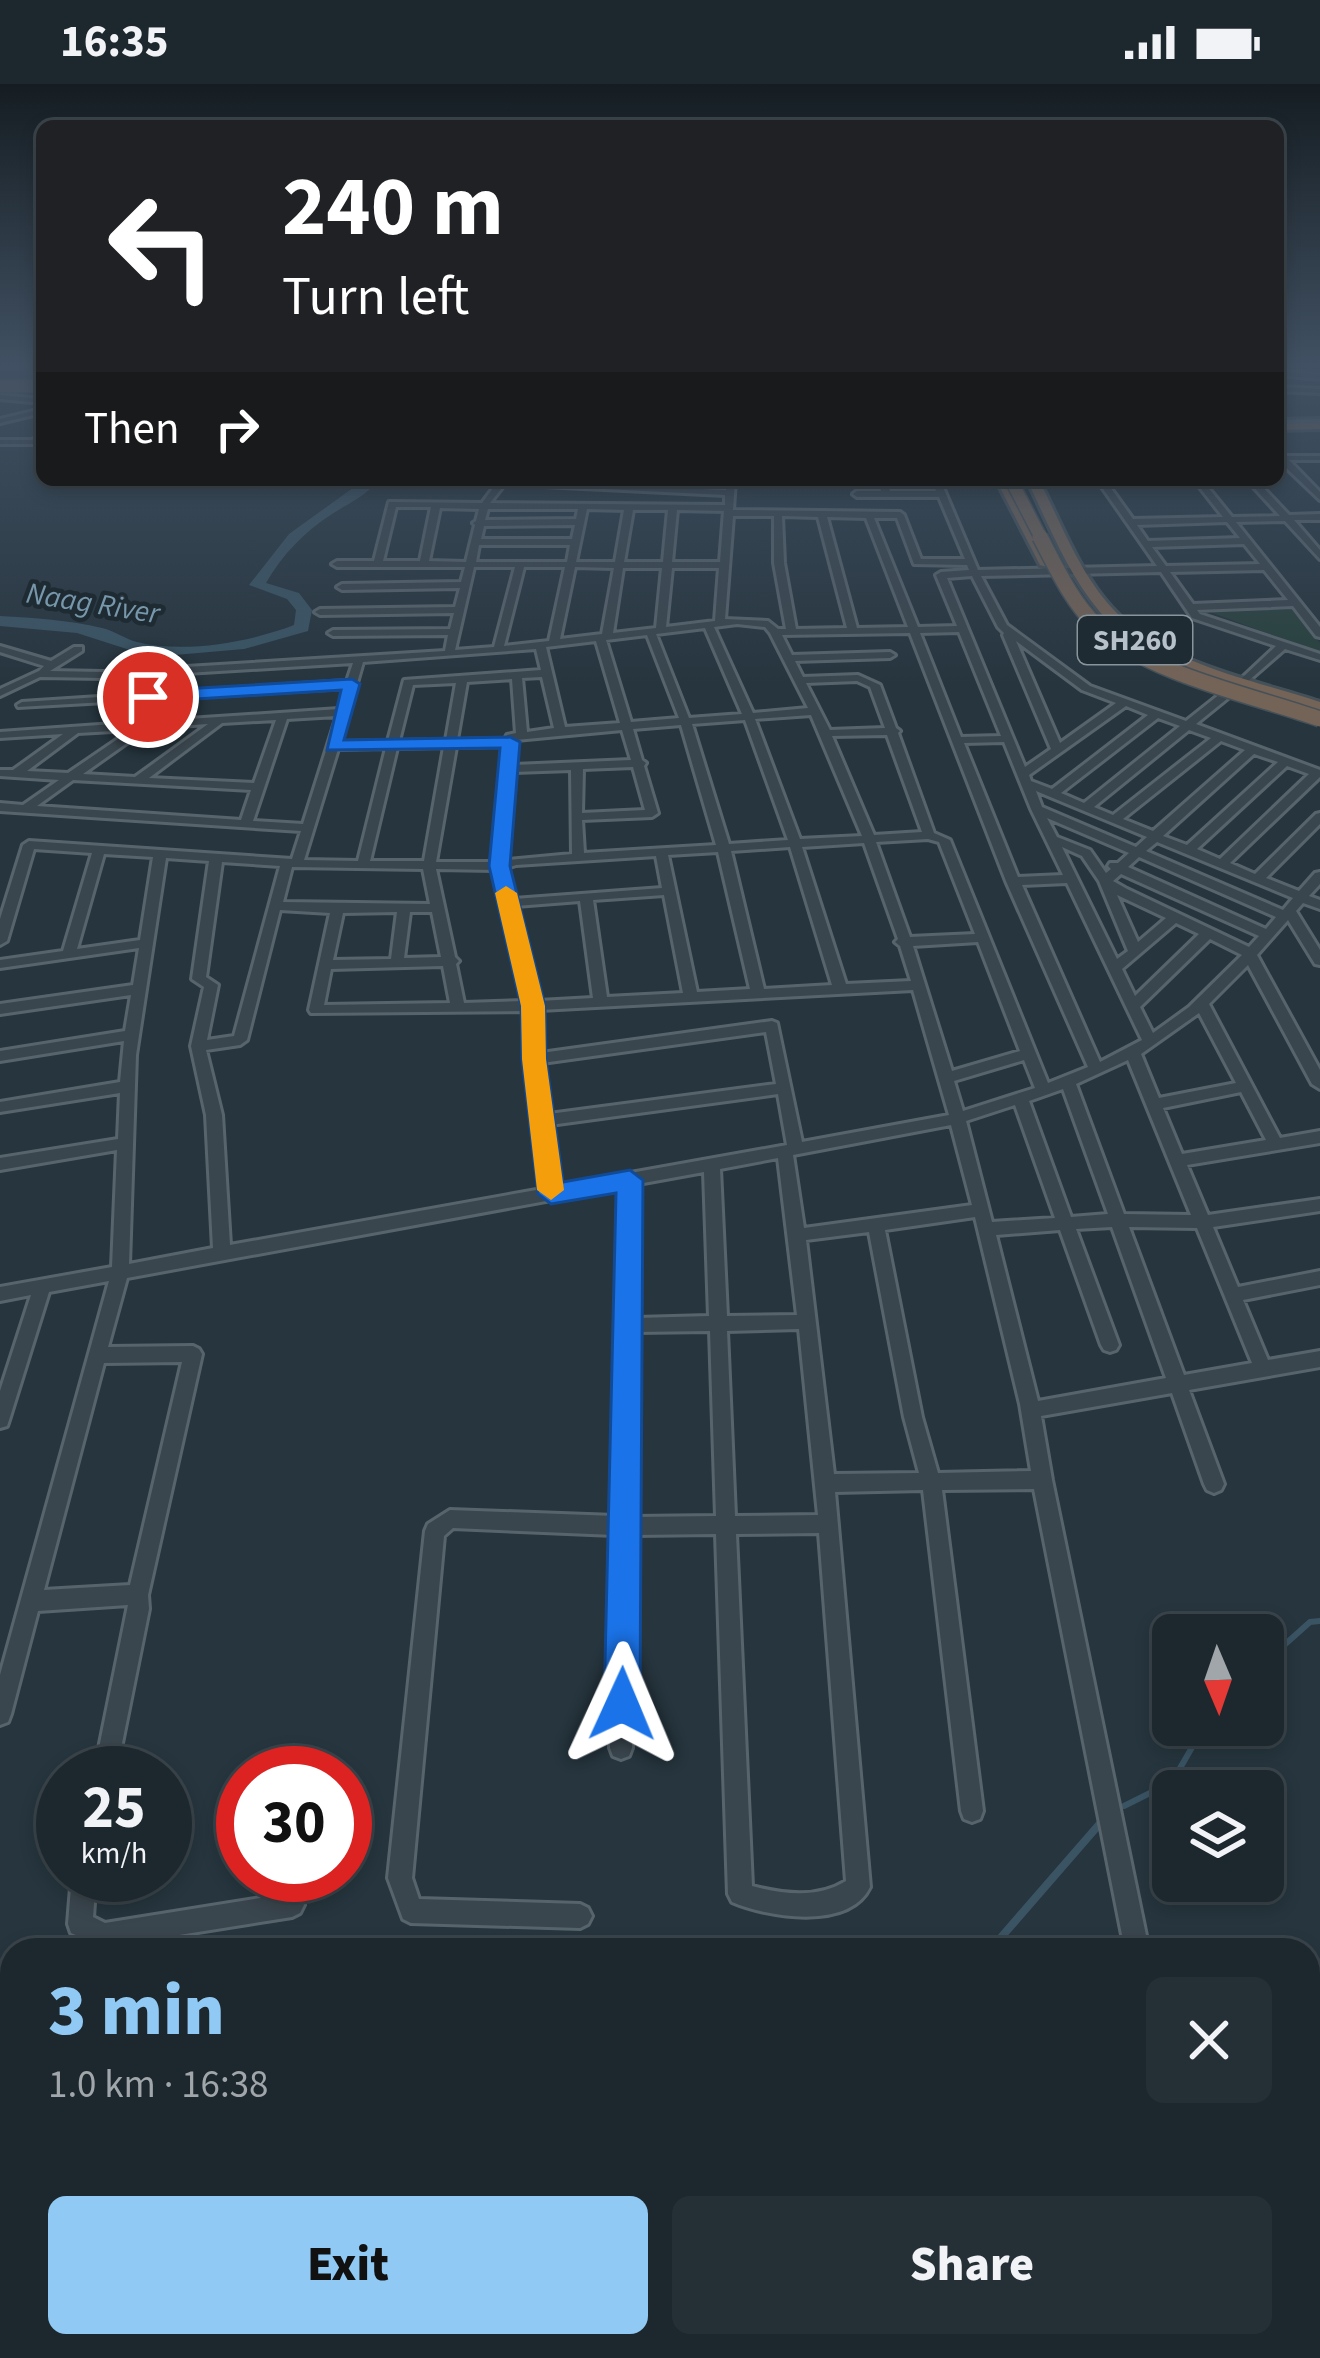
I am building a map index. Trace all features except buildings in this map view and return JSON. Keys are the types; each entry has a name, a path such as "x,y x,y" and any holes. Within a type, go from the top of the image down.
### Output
{"highway":[{"path":"1005,486 1050,570 1088,626 1118,647 1229,692 1320,715"},
{"path":"1014,486 1096,626 1147,656 1320,715"},
{"name":"SH260","path":"1026,486 1063,556 1108,624 1151,650 1320,715"},
{"name":"SH260","path":"1036,486 1080,571 1119,624 1178,657 1246,680 1320,715"}],"street":[{"path":"1294,472 1320,497"},
{"path":"449,654 473,565 477,523 499,486"},
{"path":"698,486 731,487 714,623 796,842 840,989"},
{"path":"884,486 886,494"},
{"path":"939,486 1057,750"},
{"path":"1106,486 1196,616 1320,658"},
{"path":"1203,486 1318,628"},
{"path":"1257,486 1320,556"},
{"path":"943,494 857,494 872,515 1012,880 1096,1069"},
{"path":"378,564 392,504 899,515 917,562 1080,571 1268,567"},
{"path":"424,564 436,505"},
{"path":"554,643 584,507"},
{"path":"576,817 652,813 604,636 629,507"},
{"path":"673,508 669,565 655,630 689,721 727,847 783,1088 829,1523 857,1887 842,1900 760,1902 740,1894 714,1325 712,1165"},
{"path":"778,514 779,563 791,632"},
{"path":"822,514 853,631"},
{"path":"1130,522 1320,518"},
{"path":"477,523 580,522"},
{"path":"1147,544 1247,541"},
{"path":"475,542 575,542"},
{"path":"337,564 724,565"},
{"path":"499,650 520,565"},
{"path":"972,568 941,574 1037,809 1150,1041"},
{"path":"342,587 466,586"},
{"path":"1191,607 1296,603"},
{"path":"320,612 458,610"},
{"path":"38,674 449,654 714,623 768,624 828,733 917,985 959,1117 1031,1410 1320,1359"},
{"path":"1005,628 1086,688 1319,774 1221,865"},
{"path":"775,632 965,629"},
{"path":"332,633 454,632"},
{"path":"540,645 560,731"},
{"path":"1246,680 1283,645"},
{"path":"0,649 52,665"},
{"path":"0,693 78,649"},
{"path":"790,658 890,655"},
{"path":"363,865 413,656"},
{"path":"198,1046 240,1040 275,906 308,828 359,658"},
{"path":"25,809 230,666"},
{"path":"408,682 547,674"},
{"path":"517,676 516,738 508,769 500,866 533,1006 534,1059 551,1194"},
{"path":"458,1007 429,867 462,679"},
{"path":"802,680 866,679 875,685 929,835"},
{"path":"0,680 15,684"},
{"path":"22,705 352,684"},
{"path":"1085,808 1229,692"},
{"path":"1024,778 1123,703"},
{"path":"333,746 452,744 818,711"},
{"path":"0,735 343,712"},
{"path":"1053,794 1155,715"},
{"path":"246,824 282,717"},
{"path":"140,779 218,723"},
{"path":"828,733 894,731"},
{"path":"7,773 74,732"},
{"path":"1114,820 1218,738"},
{"path":"956,740 1008,739"},
{"path":"1105,881 1252,750"},
{"path":"1188,851 1285,762"},
{"path":"508,769 640,763"},
{"path":"577,766 578,857"},
{"path":"7,773 259,787"},
{"path":"1024,778 1257,879 1291,907 1320,961"},
{"path":"0,807 308,828"},
{"path":"1037,809 1137,853 1291,907 1320,905"},
{"path":"1257,879 1320,817"},
{"path":"0,941 29,845 429,867 929,835 944,840 1042,1090"},
{"path":"1055,840 1266,934"},
{"path":"69,953 99,850"},
{"path":"661,851 691,998"},
{"path":"1086,853 1105,881 1135,952"},
{"path":"0,1714 121,1272 132,1035 160,854"},
{"path":"216,858 200,979 211,986 198,1046 214,1115 222,1254"},
{"path":"0,1294 712,1165 959,1117 1020,1098 1096,1069 1150,1041 1201,1003 1320,876"},
{"path":"1012,880 1072,879"},
{"path":"1105,881 1248,952 1320,1084"},
{"path":"508,903 669,891"},
{"path":"586,897 601,1003"},
{"path":"275,906 438,908"},
{"path":"397,961 404,908"},
{"path":"337,909 316,1010 533,1006 917,985"},
{"path":"1113,970 1174,918"},
{"path":"1132,1007 1208,933"},
{"path":"902,942 982,938"},
{"path":"0,964 146,944"},
{"path":"325,965 452,962"},
{"path":"0,1009 139,988"},
{"path":"1201,1003 1276,1145"},
{"path":"534,1059 772,1026"},
{"path":"0,1056 132,1035"},
{"path":"1132,1051 1263,1369"},
{"path":"947,1078 1027,1054"},
{"path":"1067,1080 1214,1484"},
{"path":"0,1106 128,1086"},
{"path":"1154,1104 1245,1086"},
{"path":"542,1120 783,1088"},
{"path":"1020,1098 1110,1345"},
{"path":"1178,1162 1320,1137"},
{"path":"0,1164 125,1143"},
{"path":"621,1748 630,1180"},
{"path":"797,1235 876,1225 984,1220 1203,1222 1320,1205"},
{"path":"876,1225 913,1418 932,1484 972,1810"},
{"path":"1233,1295 1320,1278"},
{"path":"2,1410 42,1287"},
{"path":"628,1325 808,1322"},
{"path":"0,1353 22,1352"},
{"path":"98,1355 193,1354 138,1595 110,1746"},
{"path":"1029,1400 1135,1938"},
{"path":"825,1483 1042,1480"},
{"path":"580,1916 411,1911 400,1879 435,1531 450,1519 624,1526 829,1523"},
{"path":"31,1601 138,1595"},
{"path":"82,1902 80,1924 104,1935 292,1905"}],"green space":[{"path":"1293,609 1320,643 1320,653 1210,612"}],"waterway":[{"name":"Naag River","path":"0,621 77,628 132,646 175,650 286,634 302,628 304,610 293,596 257,585 294,537 366,486"},
{"path":"1284,1645 1310,1622 1320,1621"},
{"path":"1124,1806 1172,1782 1193,1746"},
{"path":"1000,1938 1103,1820"}],"slow traffic":[{"path":"506,893 533,1006 534,1059 551,1190"}],"route":[{"path":"148,697 352,684 333,746 510,742 500,866 533,1006 534,1059 551,1194 630,1180 622,1704"}]}
